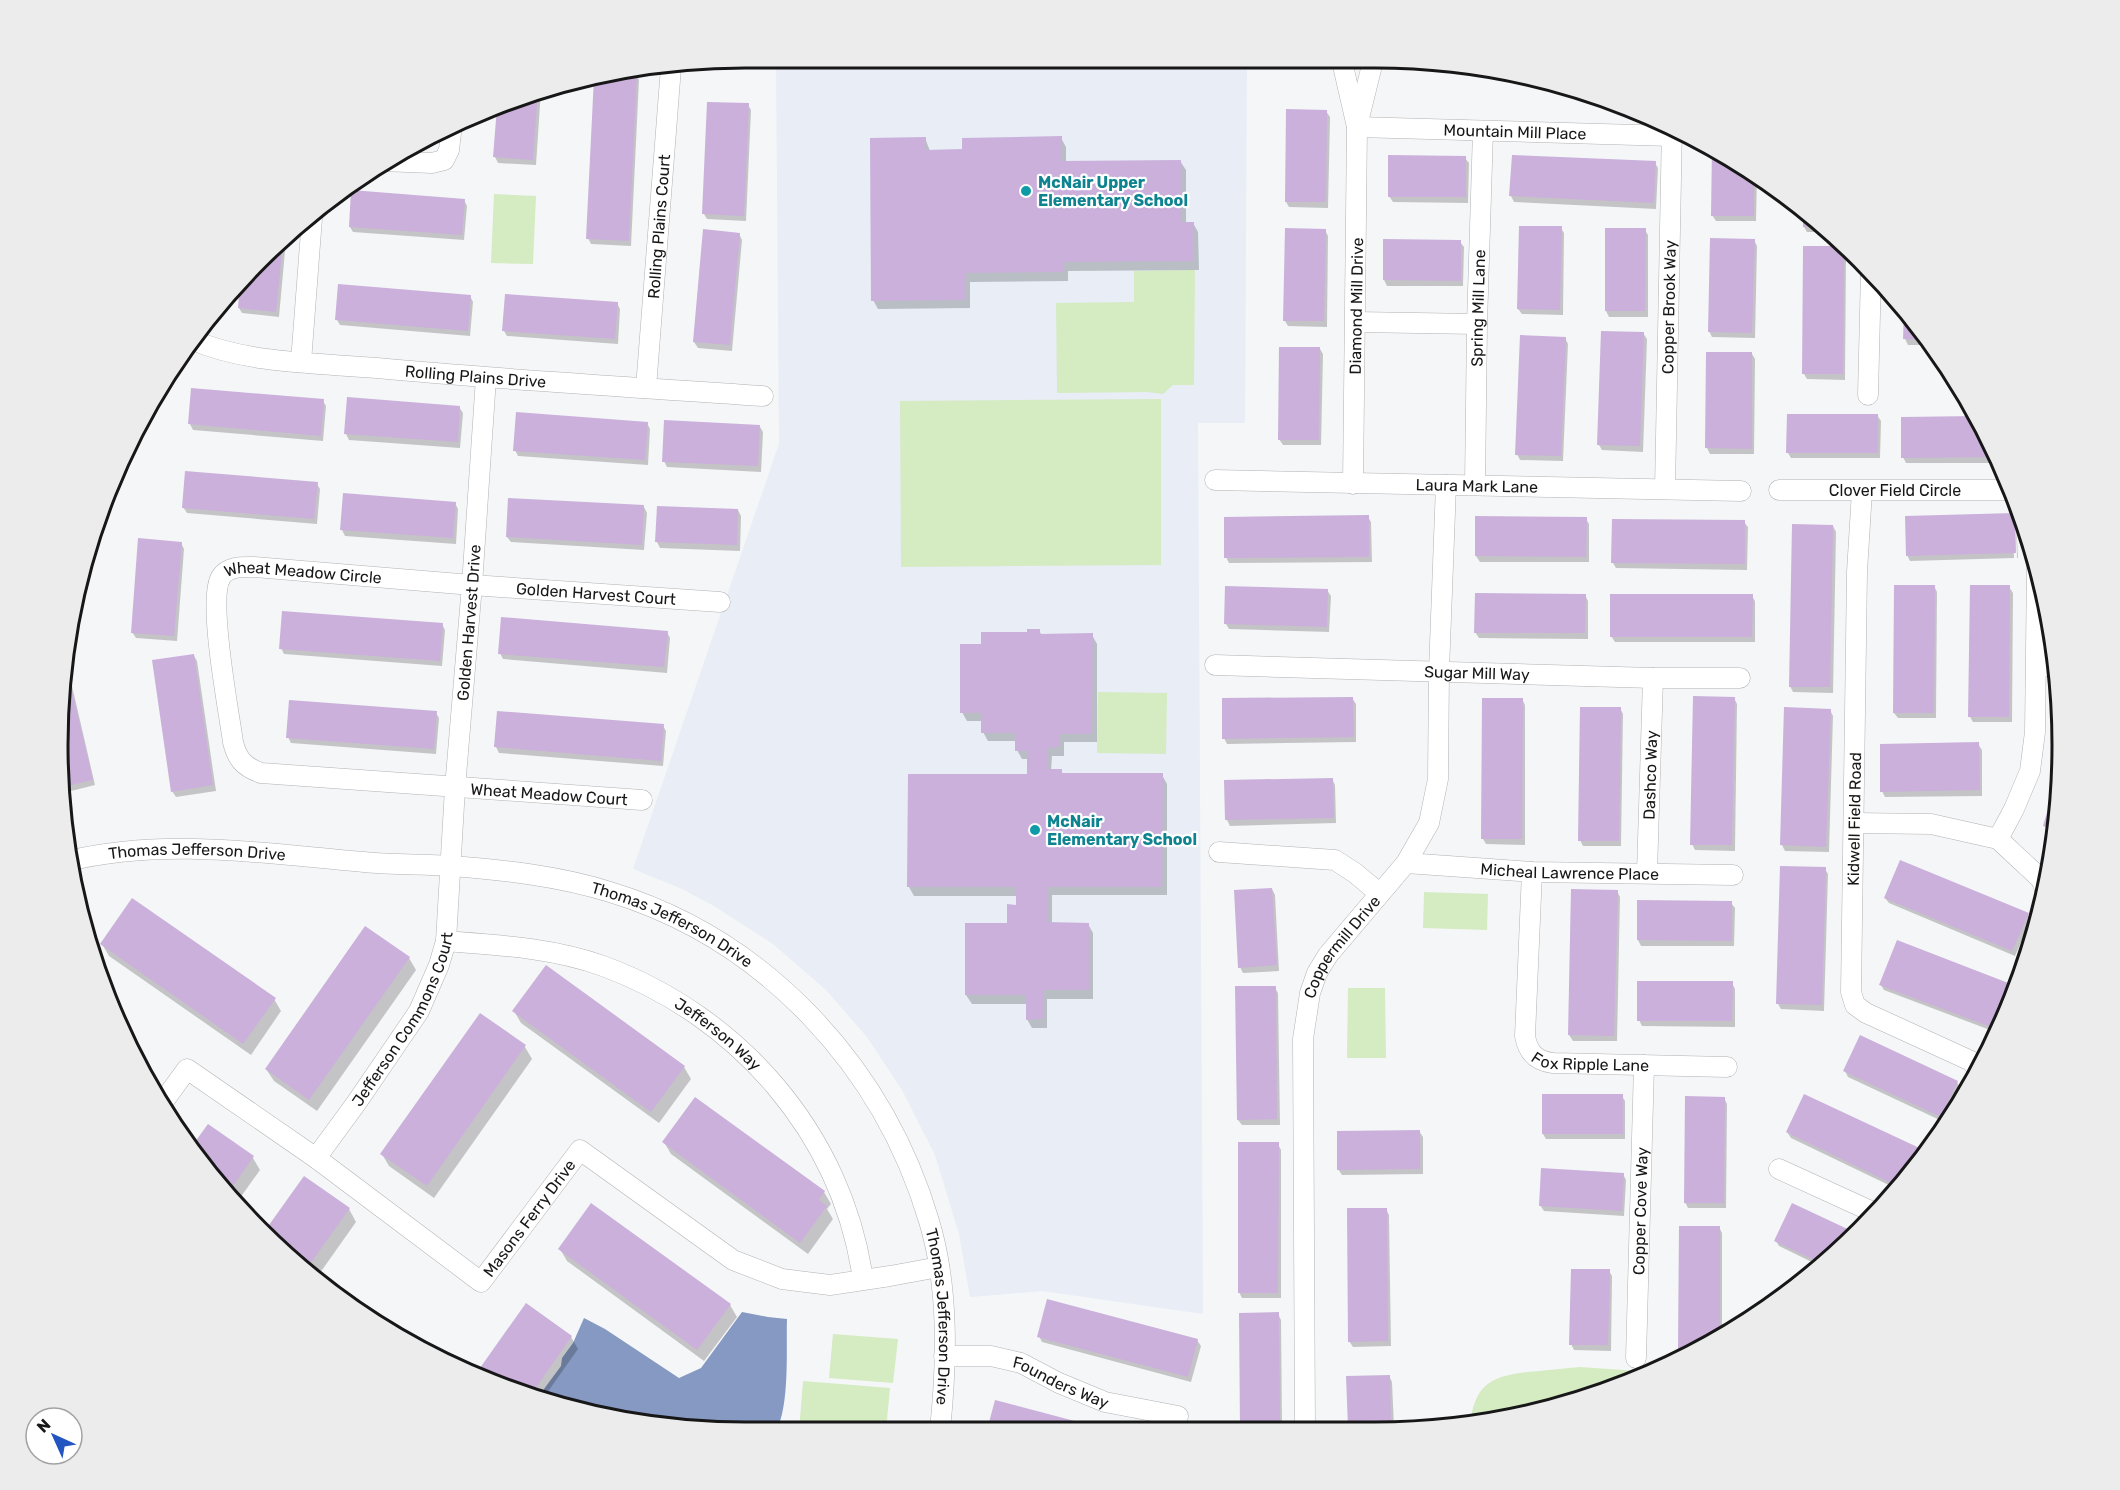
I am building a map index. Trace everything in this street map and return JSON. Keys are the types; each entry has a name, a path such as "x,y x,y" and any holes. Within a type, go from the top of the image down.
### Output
{"street":[{"name":"Diamond Mill Drive","path":"1344,68 1357,127 1353,484"},
{"name":"Diamond Mill Drive","path":"1357,127 1371,68"},
{"name":"Rolling Plains Court","path":"646,388 671,72"},
{"name":"Mountain Mill Place","path":"1357,127 1483,131 1661,131"},
{"name":"Spring Mill Lane","path":"1475,485 1483,131"},
{"path":"401,161 444,160 449,150 451,134"},
{"name":"Copper Brook Way","path":"1665,489 1672,136"},
{"path":"301,362 311,225"},
{"path":"1868,395 1871,284"},
{"path":"1356,322 1477,324"},
{"name":"Rolling Plains Drive","path":"201,343 236,354 301,362 486,378 763,396"},
{"name":"Golden Harvest Drive","path":"450,866 486,378"},
{"name":"Laura Mark Lane","path":"1215,480 1741,491"},
{"name":"Coppermill Drive","path":"1305,1422 1303,1039 1310,993 1317,973 1328,955 1406,863 1429,823 1438,779 1446,485"},
{"name":"Clover Field Circle","path":"1779,490 2003,490"},
{"name":"Kidwell Field Road","path":"1862,491 1857,572 1851,992 1855,1005 1866,1013 1973,1063"},
{"name":"Wheat Meadow Circle","path":"455,788 261,773 248,768 237,756 233,742 215,612 216,588 221,575 233,567 472,585"},
{"name":"Golden Harvest Court","path":"472,585 720,602"},
{"path":"1998,840 2030,771 2035,732 2037,604"},
{"name":"Sugar Mill Way","path":"1215,665 1653,678 1740,678"},
{"path":"2037,666 2048,666"},
{"name":"Dashco Way","path":"1647,873 1653,678"},
{"name":"Wheat Meadow Court","path":"455,788 642,800"},
{"path":"1854,823 1931,824 1998,840 2039,877"},
{"name":"Thomas Jefferson Drive","path":"78,859 122,851 169,848 391,865 450,866 550,878 628,898 694,926 733,950 805,1009 836,1042 863,1079 886,1117 906,1158 929,1221 939,1267 944,1356 941,1422"},
{"path":"1219,852 1335,860 1379,893"},
{"name":"Micheal Lawrence Place","path":"1406,863 1532,872 1733,875"},
{"name":"Jefferson Commons Court","path":"316,1158 419,1011 439,964 446,940 450,866"},
{"name":"Fox Ripple Lane","path":"1532,872 1525,1036 1527,1047 1533,1056 1543,1062 1727,1067"},
{"name":"Jefferson Way","path":"446,940 557,954 602,966 652,988 713,1025 756,1063 799,1114 831,1168 858,1244 863,1279"},
{"name":"Copper Cove Way","path":"1636,1358 1644,1065"},
{"name":"Masons Ferry Drive","path":"167,1097 187,1069 316,1158 482,1282 580,1150 733,1260 782,1279 830,1285 939,1267"},
{"path":"1779,1169 1868,1210"},
{"name":"Founders Way","path":"944,1356 991,1356 1021,1363 1059,1383 1105,1402 1178,1416"}],"shaded area":[{"path":"776,68 1247,68 1245,423 1198,423 1203,1314 1042,1291 970,1297 959,1234 935,1155 902,1090 867,1037 826,990 773,944 714,906 682,889 633,869 779,444"}],"green space":[{"path":"494,194 536,196 533,264 491,263"},
{"path":"1195,270 1194,385 1173,385 1163,394 1147,392 1057,393 1056,303 1134,302 1134,271"},
{"path":"1161,399 1161,565 901,567 900,401"},
{"path":"1098,692 1167,693 1166,754 1097,753"},
{"path":"1424,892 1488,894 1487,930 1423,928"},
{"path":"1348,988 1385,988 1386,1058 1347,1058"},
{"path":"833,1334 898,1339 893,1383 829,1378"},
{"path":"1580,1367 1635,1371 1593,1387 1550,1399 1472,1415 1475,1401 1486,1386 1503,1376"},
{"path":"803,1381 890,1388 887,1422 800,1422"}],"water":[{"path":"742,1312 787,1319 785,1392 779,1422 701,1421 657,1417 613,1409 543,1391 561,1366 562,1358 573,1343 584,1318 605,1329 679,1378 701,1368"}],"building":[{"path":"637,77 629,241 586,239 594,86"},
{"path":"537,100 533,160 493,157 496,115"},
{"path":"707,102 749,103 744,216 702,214"},
{"path":"1286,109 1327,110 1326,202 1285,202"},
{"name":"McNair Upper Elementary School","path":"1062,136 1062,161 1181,160 1182,222 1194,222 1194,261 1064,262 1064,272 965,273 966,300 871,301 870,138 926,137 926,150 962,149 962,138"},
{"path":"1388,155 1466,156 1466,197 1388,197"},
{"path":"1512,155 1656,161 1654,203 1509,196"},
{"path":"1712,157 1754,184 1754,216 1711,216"},
{"path":"357,190 465,199 462,235 349,227 351,195"},
{"path":"1803,221 1811,227 1803,227"},
{"path":"1519,226 1562,226 1560,310 1517,309"},
{"path":"1285,228 1326,229 1324,321 1283,321"},
{"path":"1605,228 1646,228 1645,311 1605,311"},
{"path":"703,229 740,233 730,345 693,342"},
{"path":"1710,238 1755,239 1752,333 1708,332"},
{"path":"1383,239 1461,240 1461,281 1383,280"},
{"path":"1803,246 1833,246 1844,257 1843,374 1802,374"},
{"path":"282,251 276,312 238,308 239,295"},
{"path":"338,284 471,295 468,331 335,320"},
{"path":"505,294 618,302 615,339 502,331"},
{"path":"1904,322 1917,340 1903,339"},
{"path":"1601,331 1644,332 1640,446 1597,445"},
{"path":"1520,335 1566,337 1561,456 1515,455"},
{"path":"1279,347 1320,347 1319,440 1278,440"},
{"path":"1706,352 1752,352 1752,449 1705,448"},
{"path":"191,388 324,399 321,436 188,424"},
{"path":"347,397 460,406 458,442 344,434"},
{"path":"516,412 648,422 645,460 513,451"},
{"path":"1787,414 1878,414 1878,453 1786,453"},
{"path":"1967,416 1988,457 1901,458 1901,417"},
{"path":"664,420 760,425 758,466 662,462"},
{"path":"185,471 318,482 314,519 182,508"},
{"path":"343,493 456,502 453,538 340,530"},
{"path":"508,498 644,505 642,545 506,537"},
{"path":"657,506 738,509 737,545 655,542"},
{"path":"2012,513 2015,522 2016,553 1906,556 1905,516"},
{"path":"1369,515 1369,557 1224,558 1224,517"},
{"path":"1475,516 1587,517 1586,557 1475,556"},
{"path":"1612,519 1745,520 1745,564 1611,563"},
{"path":"1792,524 1833,525 1830,687 1789,687"},
{"path":"138,538 182,542 174,636 131,633"},
{"path":"1894,585 1935,585 1934,713 1893,713"},
{"path":"1970,585 2010,585 2009,717 1968,717"},
{"path":"1225,586 1328,589 1327,627 1224,624"},
{"path":"1475,593 1586,594 1585,633 1474,633"},
{"path":"1610,594 1753,594 1752,637 1610,637"},
{"path":"282,611 443,623 440,661 279,649"},
{"path":"501,617 668,631 664,667 498,654"},
{"name":"McNair Elementary School","path":"1027,629 1040,629 1040,634 1093,633 1092,734 1059,734 1059,747 1047,748 1047,769 1062,769 1062,773 1163,773 1162,887 1047,887 1047,922 1089,923 1089,990 1043,990 1043,1019 1026,1020 1026,995 965,995 965,923 1007,923 1007,904 1016,905 1016,887 907,887 908,774 1027,774 1027,751 1015,751 1015,733 981,733 981,713 960,713 960,644 981,644 981,632 1027,632"},
{"path":"194,654 213,785 171,792 152,660"},
{"path":"71,684 93,780 69,786"},
{"path":"1693,696 1735,697 1732,845 1690,845"},
{"path":"1353,697 1354,737 1222,739 1222,698"},
{"path":"1482,698 1523,698 1522,839 1481,839"},
{"path":"289,700 437,711 434,749 286,738"},
{"path":"1580,707 1621,707 1619,841 1578,841"},
{"path":"1784,707 1831,709 1826,847 1780,845"},
{"path":"497,711 664,724 661,761 494,747"},
{"path":"1979,742 1980,790 1880,792 1880,744"},
{"path":"1333,778 1334,818 1225,820 1224,780"},
{"path":"2050,803 2048,827 2043,826"},
{"path":"1900,860 2029,913 2012,951 1884,898"},
{"path":"1780,866 1826,867 1822,1005 1776,1004"},
{"path":"1272,888 1277,965 1238,968 1234,890"},
{"path":"1571,889 1618,890 1614,1036 1568,1035"},
{"path":"132,898 276,998 243,1044 100,944"},
{"path":"1637,900 1732,901 1732,941 1637,940"},
{"path":"365,926 410,957 309,1100 265,1069"},
{"path":"1897,940 2009,983 1991,1027 1879,985"},
{"path":"546,965 685,1066 651,1112 512,1011"},
{"path":"1637,981 1733,981 1732,1021 1637,1021"},
{"path":"1235,986 1276,986 1277,1119 1237,1120"},
{"path":"480,1013 526,1045 427,1186 380,1154"},
{"path":"1860,1035 1958,1081 1941,1117 1843,1071"},
{"path":"1542,1094 1623,1094 1623,1134 1542,1134"},
{"path":"1804,1094 1919,1148 1891,1183 1786,1132"},
{"path":"1685,1096 1725,1097 1724,1203 1684,1203"},
{"path":"695,1097 825,1191 819,1200 827,1206 800,1243 662,1142"},
{"path":"208,1124 254,1156 232,1187 196,1140"},
{"path":"1420,1130 1420,1169 1337,1170 1337,1131"},
{"path":"1238,1142 1279,1142 1278,1293 1238,1293"},
{"path":"1541,1168 1624,1173 1622,1211 1539,1206"},
{"path":"304,1176 350,1208 310,1264 268,1226"},
{"path":"591,1203 731,1304 697,1350 558,1249"},
{"path":"1792,1203 1848,1229 1814,1260 1774,1241"},
{"path":"1347,1208 1387,1208 1388,1341 1348,1342"},
{"path":"1679,1226 1720,1226 1720,1328 1682,1349 1678,1349"},
{"path":"1571,1269 1610,1269 1608,1345 1569,1345"},
{"path":"1047,1299 1198,1339 1188,1377 1037,1337"},
{"path":"526,1303 572,1336 535,1389 480,1368"},
{"path":"1279,1312 1280,1422 1240,1422 1239,1313"},
{"path":"1390,1375 1391,1422 1348,1422 1346,1376"},
{"path":"995,1400 1078,1422 989,1422"}],"place":[{"name":"McNair Upper Elementary School","path":"1026,191"},
{"name":"McNair Elementary School","path":"1035,830"}]}
